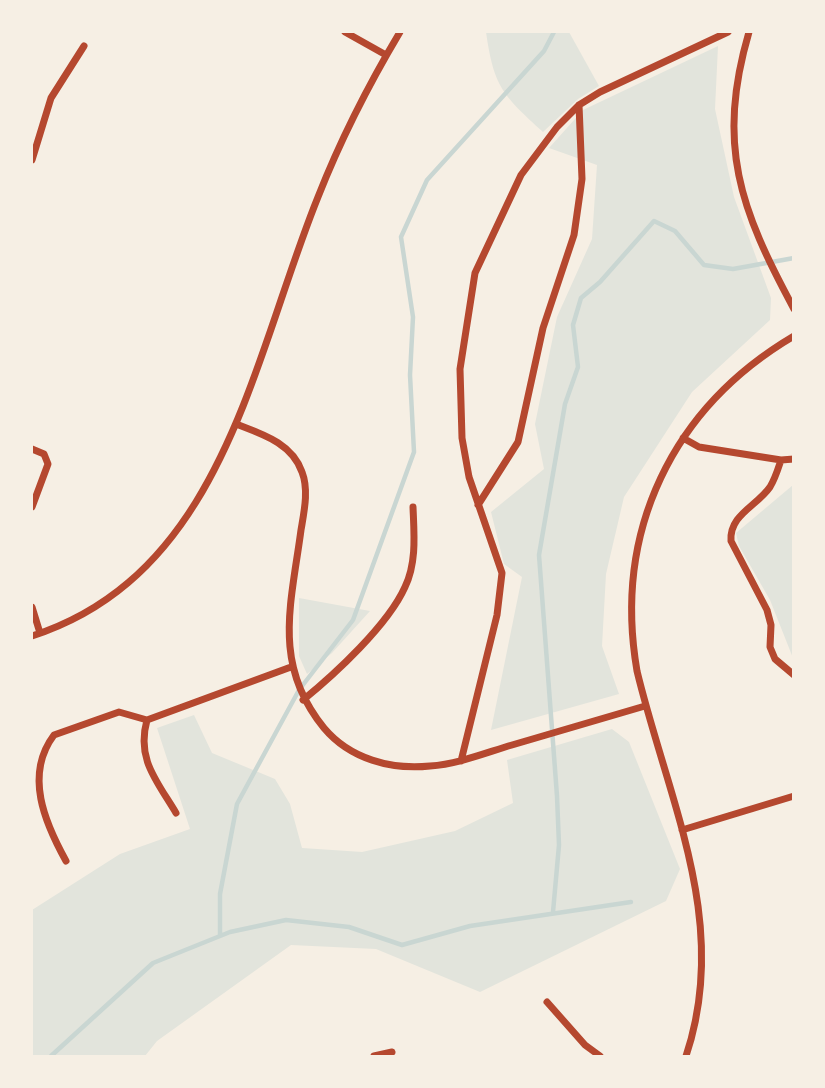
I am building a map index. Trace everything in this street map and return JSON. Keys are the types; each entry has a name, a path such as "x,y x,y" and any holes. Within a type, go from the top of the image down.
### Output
{"street":[{"path":"345,32 386,55"},
{"path":"32,607 36,634 83,613 108,596 162,552 211,479 236,424 317,198 386,55 400,32"},
{"path":"461,761 497,615 502,573 478,505 462,438 460,369 475,273 521,175 556,127 579,105 600,92 728,32"},
{"path":"749,32 739,67 733,117 737,175 752,225 793,309"},
{"path":"32,160 51,98 84,46"},
{"path":"478,505 512,457 518,442 543,328 575,234 582,179 579,105"},
{"path":"687,1056 701,991 704,951 701,912 682,830 645,706 631,639 631,577 652,497 683,438 718,393 743,370 793,336"},
{"path":"236,424 270,437 285,447 302,472 305,505 289,631 291,667 303,700 328,733 362,757 410,767 461,761 645,706"},
{"path":"683,438 699,447 781,460 793,459"},
{"path":"32,449 44,454 48,464 46,476 32,507"},
{"path":"781,460 771,486 738,517 730,532 731,541 762,596 771,625 770,647 775,659 793,675"},
{"path":"303,700 345,663 396,604 406,587 414,551 413,507"},
{"path":"66,861 48,829 39,797 48,743 65,729 110,714 119,712 147,720 291,667"},
{"path":"147,720 142,746 145,758 176,813"},
{"path":"682,830 793,796"},
{"path":"547,1002 585,1045 600,1056"},
{"path":"374,1056 392,1052"}],"shaded area":[{"path":"486,32 569,32 599,86 578,99 543,132 518,109 503,89 493,66"},
{"path":"718,46 715,109 734,197 771,298 770,320 692,392 624,497 606,574 602,646 619,694 491,730 522,577 504,564 491,512 544,469 535,424 557,317 592,239 597,165 549,148 583,110"},
{"path":"793,485 793,658 770,600 739,546 736,533"},
{"path":"299,598 370,611 332,653 307,674 299,656"},
{"path":"194,715 212,753 275,779 290,804 302,848 362,852 455,831 513,803 507,760 612,729 629,742 680,869 666,901 480,992 376,949 291,945 157,1041 145,1056 32,1056 32,910 120,854 190,829 157,728"}],"waterway":[{"path":"220,936 220,894 237,804 299,690 353,620 414,452 410,375 413,317 401,237 427,180 544,51 554,32"},
{"path":"553,912 559,845 539,555 565,404 578,367 573,325 581,298 600,282 654,221 675,231 704,265 733,269 794,258"},
{"path":"51,1056 153,963 230,932 286,920 349,927 402,945 470,926 631,902"}]}
